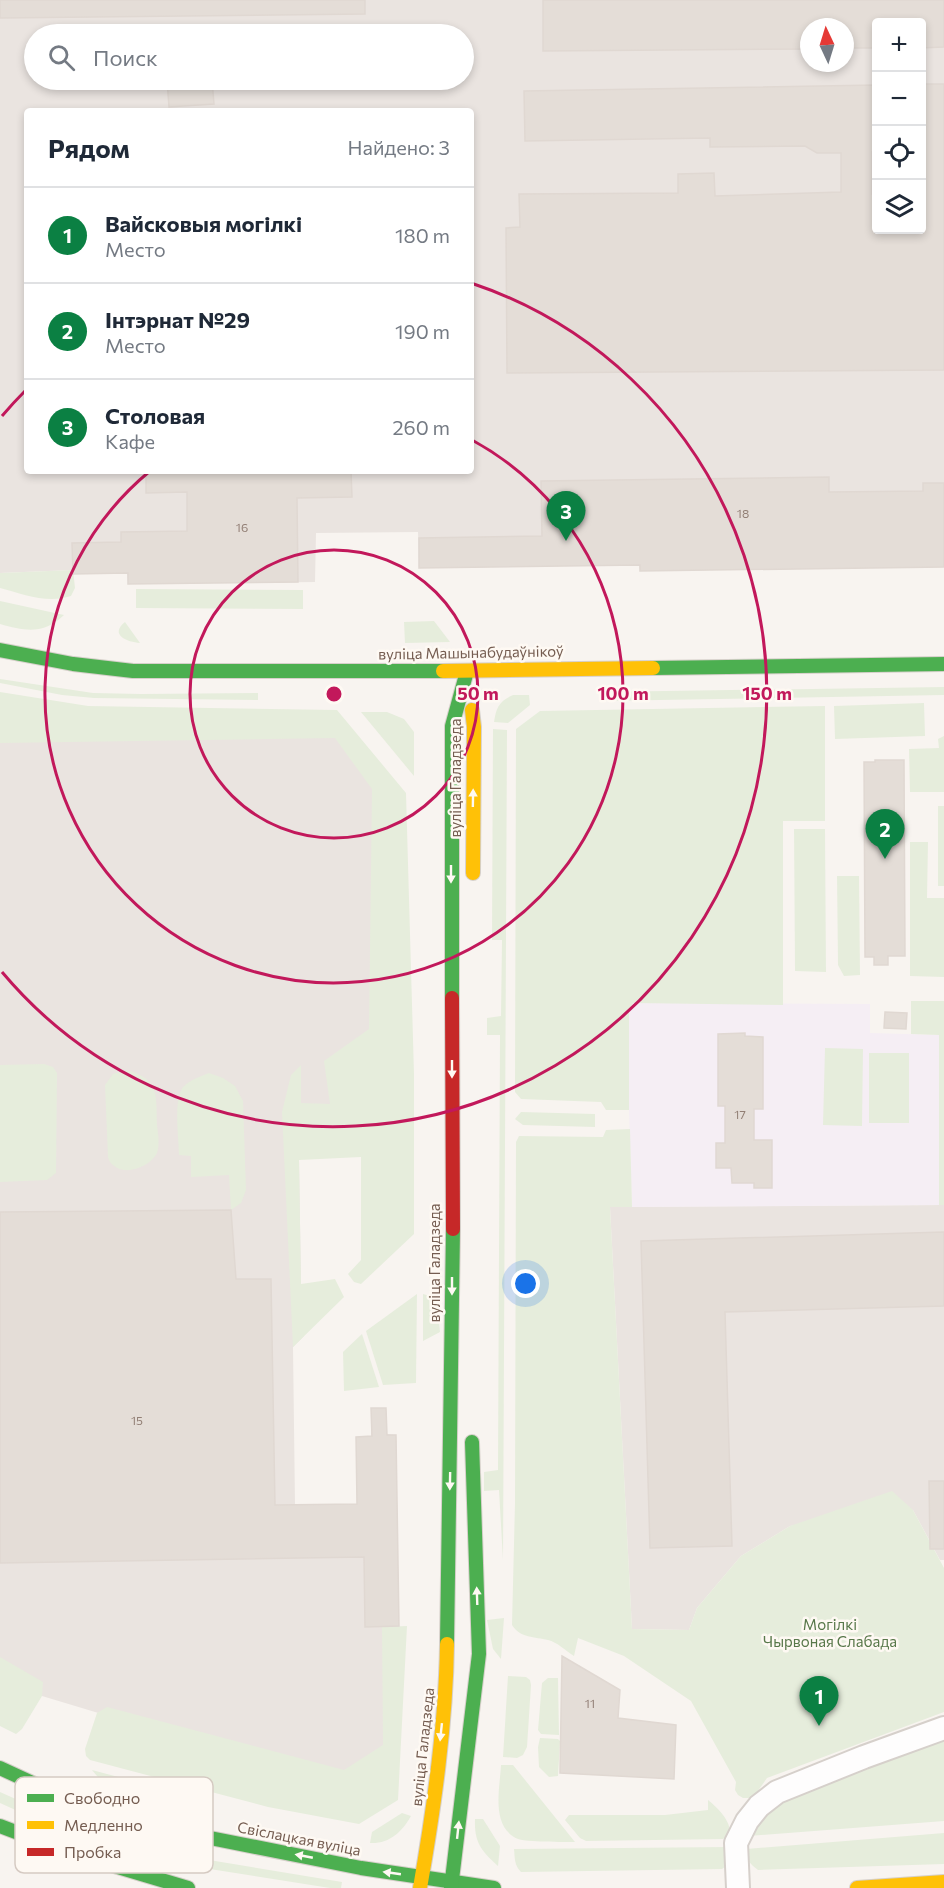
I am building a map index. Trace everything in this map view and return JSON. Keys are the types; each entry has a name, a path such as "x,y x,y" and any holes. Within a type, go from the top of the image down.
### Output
{"main road":[{"name":"вуліца Машынабудаўнікоў","path":"0,650 74,664 133,671 260,672 944,664"},
{"name":"вуліца Галадзеда","path":"467,670 474,727 472,892"},
{"name":"вуліца Галадзеда","path":"422,1883 433,1812 447,1674 453,1228 452,726 467,670"},
{"path":"452,1885 480,1654 472,1424"},
{"name":"Свіслацкая вуліца","path":"0,1768 20,1777"},
{"path":"0,1826 15,1831"},
{"name":"Свіслацкая вуліца","path":"213,1839 361,1868 422,1883 494,1888"},
{"path":"137,1873 188,1888"},
{"path":"857,1888 944,1882"}],"street":[{"path":"738,1888 736,1843 747,1821 759,1806 777,1792 944,1728"}],"shaded area":[{"path":"0,0 944,0 944,567 640,571 639,565 419,568 418,532 316,533 315,582 128,584 127,573 73,574 72,570 0,573"},
{"path":"0,724 339,724 391,786 386,1073 299,1160 304,1336 293,1347 295,1505 357,1504 356,1437 371,1436 371,1408 386,1408 387,1434 396,1435 399,1626 388,1751 344,1787 42,1696 0,1679"},
{"path":"629,1003 870,1004 870,1033 939,1035 939,1205 632,1207"},
{"path":"944,1205 944,1560 940,1560 913,1510 790,1526 741,1556 697,1608 689,1630 632,1629 610,1207"}],"green space":[{"path":"73,570 75,588 71,596 44,599 0,588 0,573"},
{"path":"136,589 303,590 303,609 136,608"},
{"path":"0,601 64,615 49,626 26,630 0,624"},
{"path":"434,621 450,642 405,643 404,622"},
{"path":"125,622 140,643 125,639 119,634"},
{"path":"0,679 93,693 258,693 258,700 94,698 62,695 0,683"},
{"path":"944,687 944,695 600,701 599,692"},
{"path":"0,692 88,706 337,710 406,793 414,1074 414,1234 361,1284 354,1282 348,1274 361,1260 361,1157 299,1160 301,1284 335,1279 344,1297 293,1347 282,1112 291,1075 301,1065 301,1103 330,1104 324,1061 369,1029 372,789 335,738 0,743"},
{"path":"513,695 529,695 530,705 508,723 494,722 499,706"},
{"path":"924,703 925,736 835,739 834,706"},
{"path":"825,706 825,821 783,821 783,1005 633,1003 629,1011 629,1110 606,1110 601,1102 521,1099 515,1092 516,729 540,711"},
{"path":"361,712 387,712 404,719 414,732 414,776"},
{"path":"493,729 507,730 503,1560 499,1490 484,1491 484,1472 498,1470 500,1035 487,1035 487,1018 501,1016 502,940 492,940"},
{"path":"944,736 944,792 910,792 909,749 939,748 938,739"},
{"path":"938,806 944,806 944,886 938,886"},
{"path":"794,829 825,829 826,972 795,971"},
{"path":"910,842 928,842 927,898 944,898 944,977 910,976"},
{"path":"837,876 859,876 860,975 844,976 838,965"},
{"path":"911,1001 944,1001 944,1205 939,1205 939,1035 911,1034"},
{"path":"825,1048 863,1049 862,1126 823,1125"},
{"path":"869,1053 909,1053 909,1123 869,1123"},
{"path":"44,1064 53,1067 57,1073 56,1173 47,1180 0,1182 0,1065"},
{"path":"127,1070 145,1078 154,1090 159,1143 154,1158 144,1166 131,1170 118,1168 108,1157 105,1085 113,1074"},
{"path":"209,1073 235,1086 243,1101 246,1190 241,1203 231,1210 229,1175 191,1177 191,1156 179,1155 177,1110 180,1093 189,1082"},
{"path":"521,1112 595,1114 595,1127 523,1125 515,1119"},
{"name":"Могілкі Чырвоная Слабада","path":"630,1129 632,1207 610,1207 632,1629 689,1630 697,1608 741,1556 790,1526 892,1491 913,1510 944,1568 944,1712 767,1778 753,1798 743,1798 738,1795 735,1790 736,1782 691,1701 624,1656 578,1638 574,1656 551,1641 523,1635 512,1625 515,1503 516,1142 519,1136 603,1137 606,1130"},
{"path":"417,1294 416,1383 383,1385 366,1331"},
{"path":"423,1294 437,1302 440,1332 423,1341"},
{"path":"362,1334 379,1387 344,1391 343,1352"},
{"path":"504,1618 501,1659 493,1649 487,1620"},
{"path":"407,1626 398,1800 359,1824 268,1807 213,1792 213,1777 154,1777 90,1760 86,1756 85,1749 97,1713 107,1707 344,1770 383,1745 382,1627"},
{"path":"0,1657 43,1682 42,1696 22,1729 16,1734 0,1726"},
{"path":"508,1676 526,1677 530,1680 531,1685 527,1747 523,1755 517,1758 503,1757"},
{"path":"548,1678 558,1678 559,1735 541,1734 538,1730 542,1683"},
{"path":"540,1738 560,1741 558,1776 549,1777 539,1767"},
{"path":"944,1738 944,1821 749,1836 770,1805"},
{"path":"501,1765 513,1765 575,1842 522,1840 509,1833 503,1826 500,1816"},
{"path":"92,1770 118,1777 98,1777"},
{"path":"0,1792 15,1799 15,1810 0,1803"},
{"path":"708,1800 729,1825 728,1835 723,1839 586,1841 580,1838 565,1820 569,1815 665,1815 708,1810"},
{"path":"402,1813 411,1816 399,1832 389,1839 370,1843 372,1832"},
{"path":"475,1819 483,1819 500,1846 498,1866 487,1856 477,1840"},
{"path":"944,1833 944,1864 758,1870 749,1861 746,1853 746,1849"},
{"path":"728,1847 726,1866 722,1869 521,1872 516,1864 514,1849"},
{"path":"213,1861 342,1882 341,1888 213,1870"}],"building":[{"path":"0,0 365,0 365,14 0,18"},
{"path":"543,0 944,0 944,47 926,48 926,18 872,18 872,48 854,48 854,18 800,18 800,49 543,51"},
{"path":"926,84 944,84 944,370 507,373 506,228 520,227 519,194 678,193 678,174 714,173 715,196 841,192 841,153 817,153 805,146 710,147 710,138 525,141 524,91 872,85 872,234 926,234"},
{"path":"168,90 213,90 214,104 169,107"},
{"path":"146,474 351,474 352,497 297,498 298,582 128,584 128,573 73,574 72,543 121,542 121,532 187,531 187,492 146,493"},
{"path":"829,477 829,492 923,491 923,483 944,483 944,567 640,571 640,565 419,568 419,538 542,536 541,481"},
{"path":"875,760 904,760 905,956 888,956 888,965 874,965 874,957 865,957 864,762 875,762"},
{"path":"885,1012 907,1013 906,1029 884,1028"},
{"path":"745,1033 745,1036 763,1037 763,1109 754,1109 754,1140 772,1140 772,1188 754,1188 754,1183 732,1183 731,1168 716,1168 716,1143 725,1143 725,1106 718,1106 718,1034"},
{"path":"231,1210 236,1279 271,1279 275,1505 357,1504 356,1437 372,1436 371,1408 386,1408 387,1435 396,1435 399,1626 365,1627 364,1557 0,1563 0,1212"},
{"path":"944,1232 944,1306 725,1312 732,1546 650,1548 641,1241"},
{"path":"929,1481 944,1481 944,1549 930,1549"},
{"path":"562,1656 620,1690 618,1718 676,1725 674,1779 560,1773"}],"traffic: fast":[{"path":"0,650 73,664 133,671 443,671"},
{"path":"653,668 944,664"},
{"path":"452,998 452,726 467,671"},
{"path":"447,1644 453,1229"},
{"path":"451,1888 479,1654 472,1442"},
{"path":"0,1768 20,1777"},
{"path":"0,1826 15,1832"},
{"path":"213,1839 361,1868 494,1888"},
{"path":"138,1873 188,1888"}],"traffic: slow":[{"path":"443,671 653,668"},
{"path":"472,710 474,727 473,873"},
{"path":"420,1888 438,1766 447,1644"},
{"path":"857,1888 944,1882"}],"traffic: jam":[{"path":"452,998 453,1229"}],"place":[{"name":"Столовая","path":"566,541"},
{"name":"Інтэрнат №29","path":"885,859"},
{"name":"Вайсковыя могілкі","path":"819,1726"}]}
